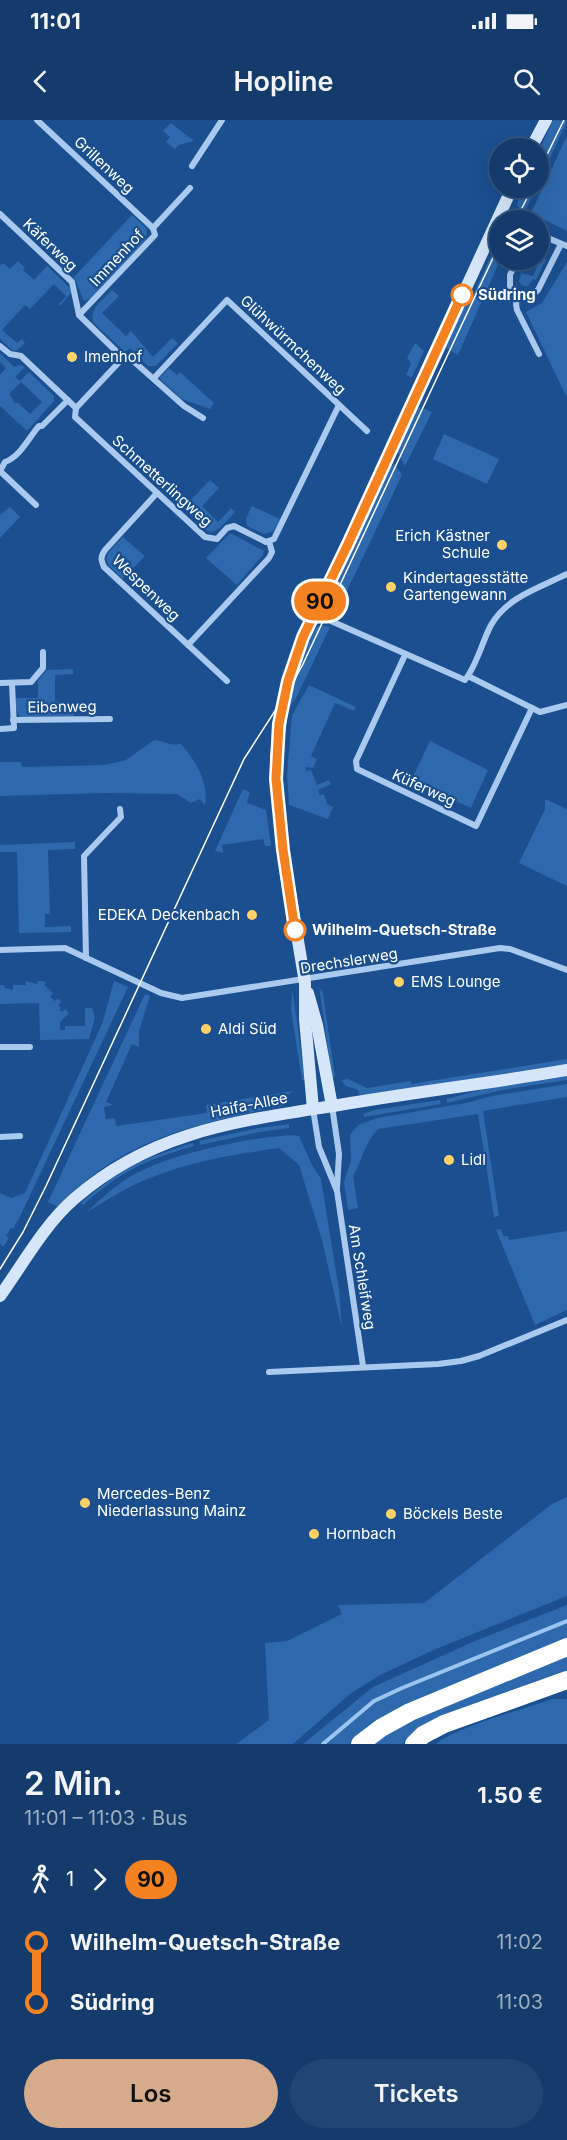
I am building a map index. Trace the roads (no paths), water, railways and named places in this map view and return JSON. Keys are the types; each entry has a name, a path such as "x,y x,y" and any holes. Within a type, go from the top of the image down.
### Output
{"highway":[{"path":"360,1744 381,1728 410,1712 567,1647"},
{"path":"414,1744 423,1735 444,1724 567,1680"}],"street":[{"name":"Grillenweg","path":"37,120 153,228"},
{"path":"192,166 222,120"},
{"path":"536,138 546,120"},
{"name":"Immenhof","path":"79,315 155,235 153,228 190,188"},
{"path":"314,1109 305,1018 304,982 283,850 277,790 276,757 279,724 288,681 303,637 508,198"},
{"name":"Käferweg","path":"0,214 72,282 76,298"},
{"path":"513,270 509,280 512,290 518,295 530,296 538,290 564,245 549,239"},
{"path":"518,295 517,310 539,354"},
{"name":"Immenhof","path":"76,298 79,315"},
{"name":"Glühwürmchenweg","path":"153,378 227,300 367,431"},
{"path":"79,315 123,358 131,359 184,406 203,418"},
{"path":"0,346 10,354 21,356 76,408 123,358"},
{"path":"36,505 0,471 5,462 9,461 29,441 39,426 42,426 68,400"},
{"path":"188,645 269,558 272,552 269,541 274,539 339,405"},
{"name":"Schmetterlingweg","path":"76,408 75,417 206,537 217,538 230,526 262,541 269,541"},
{"name":"Wespenweg","path":"157,493 105,550 101,560 104,567 226,681"},
{"path":"314,614 465,680 491,624 501,611 512,600 566,575"},
{"name":"Eibenweg","path":"0,683 31,682 43,668 43,652"},
{"name":"Küferweg","path":"405,655 356,761 357,769 476,826 532,708"},
{"path":"468,676 540,712 567,705"},
{"name":"Eibenweg","path":"0,729 14,729 12,683"},
{"name":"Eibenweg","path":"13,720 110,719"},
{"path":"86,958 84,856 121,817 120,809"},
{"name":"Drechslerweg","path":"0,950 60,948 161,993 182,998 304,982 500,948 510,949 567,970"},
{"path":"304,982 317,1024 332,1106"},
{"path":"0,1047 30,1047"},
{"name":"Haifa-Allee","path":"0,1296 60,1213 80,1194 111,1171 167,1141 202,1130 265,1116 567,1070"},
{"name":"Am Schleifweg","path":"332,1106 339,1154 337,1191 363,1366"},
{"name":"Am Schleifweg","path":"314,1109 319,1147 337,1191"},
{"path":"0,1137 20,1136"},
{"path":"269,1372 461,1361 567,1320"}],"waterway":[{"path":"323,1744 374,1701 567,1621"}],"tram line":[{"path":"549,151 564,120"},
{"path":"521,210 527,198"},
{"path":"0,1269 23,1232 46,1186 244,759 303,664 489,267"}],"place":[{"name":"Südring","path":"462,295"},
{"name":"Imenhof","path":"72,357"},
{"name":"Erich Kästner Schule","path":"502,545"},
{"name":"Kindertagesstätte Gartengewann","path":"391,587"},
{"name":"EDEKA Deckenbach","path":"252,915"},
{"name":"Wilhelm-Quetsch-Straße","path":"295,930"},
{"name":"EMS Lounge","path":"399,982"},
{"name":"Aldi Süd","path":"206,1029"},
{"name":"Lidl","path":"449,1160"},
{"name":"Mercedes-Benz Niederlassung Mainz","path":"85,1503"},
{"name":"Böckels Beste","path":"391,1514"},
{"name":"Hornbach","path":"314,1534"}]}
